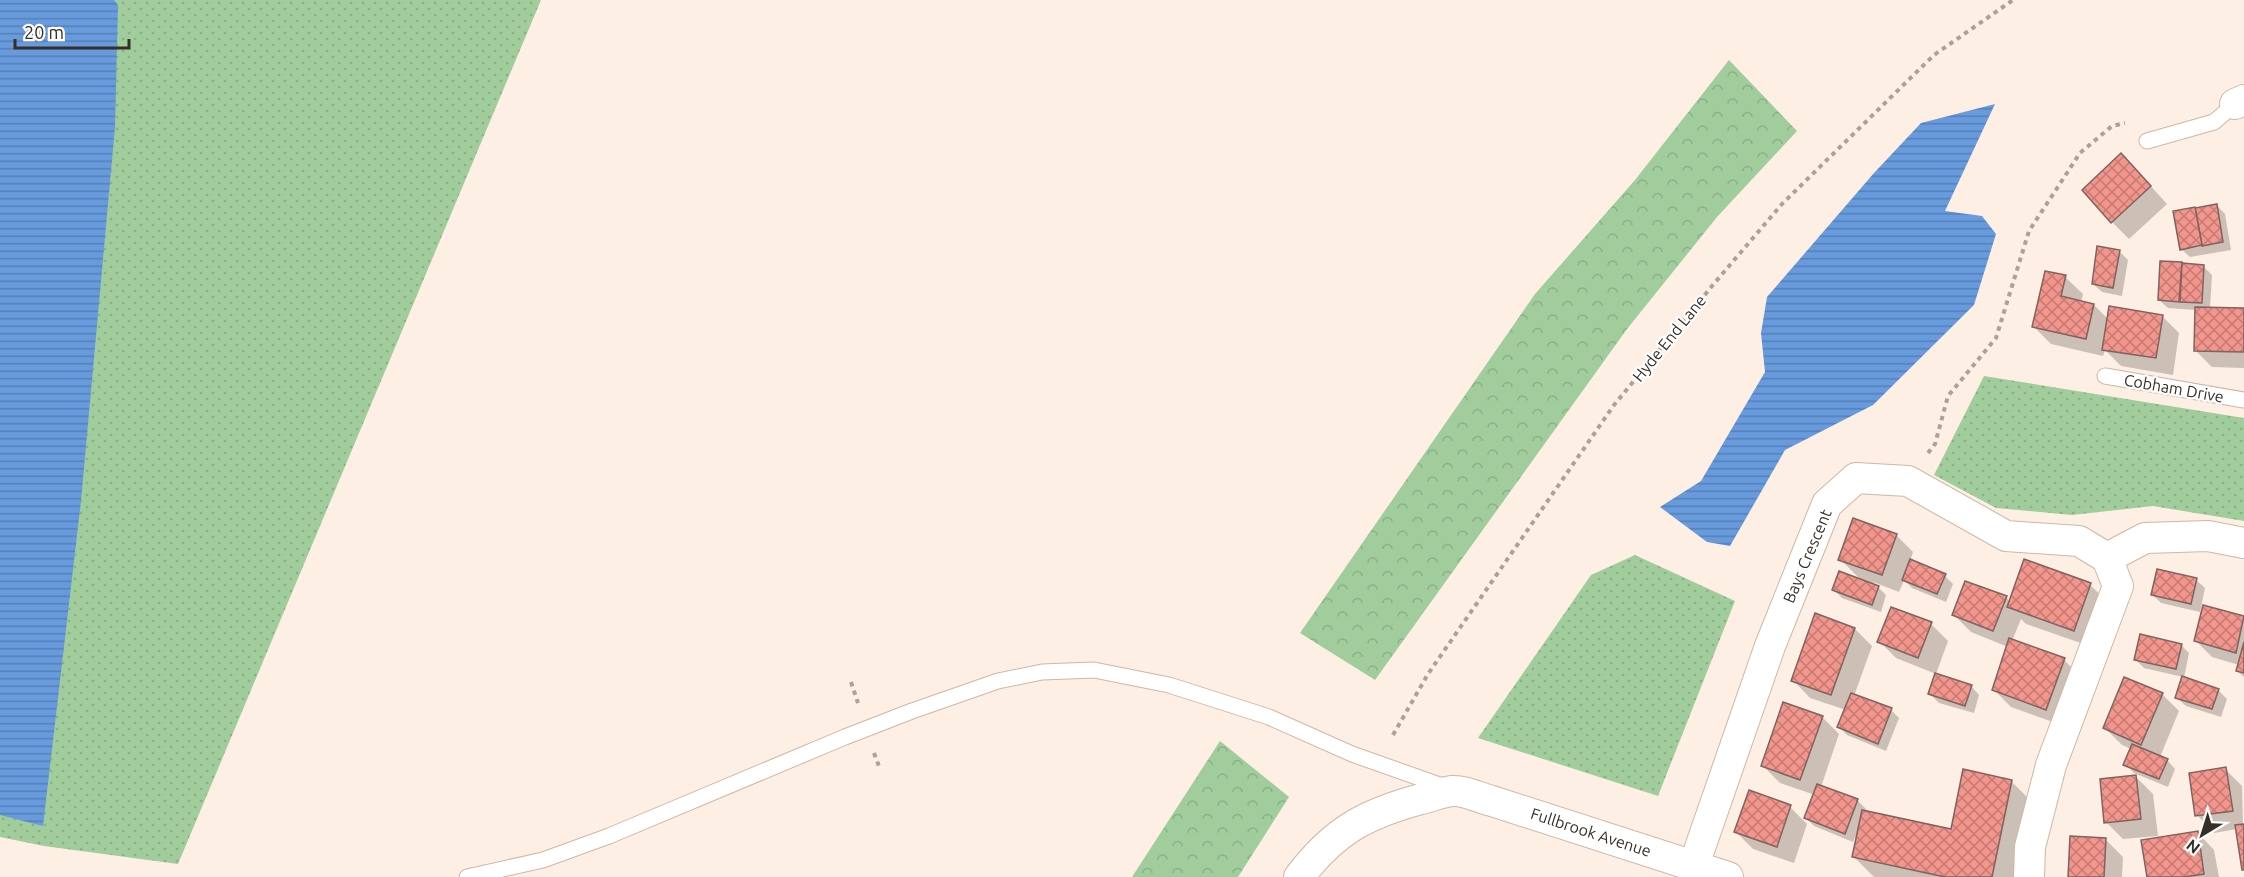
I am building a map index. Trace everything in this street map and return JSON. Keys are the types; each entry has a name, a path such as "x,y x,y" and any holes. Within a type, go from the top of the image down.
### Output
{"street":[{"name":"Bays Crescent","path":"1694,865 1770,646 1827,504 1856,478 1908,481 2006,536 2079,541 2107,558"},
{"path":"2029,877 2031,847 2051,765 2118,586 2107,558 2145,538 2208,536 2244,543"},
{"path":"1299,877 1317,854 1341,833 1363,819 1403,804 1453,790"},
{"name":"Fullbrook Avenue","path":"1453,790 1728,877"}],"lane":[{"path":"2147,141 2214,122 2239,102"},
{"name":"Cobham Drive","path":"2105,376 2244,400"},
{"path":"467,877 554,856 609,836 866,729 998,681 1042,672 1094,670 1179,688 1269,717 1352,754 1453,790"}],"path":[{"name":"Hyde End Lane","path":"1393,735 1428,674 1614,405 1712,286 1782,204 1934,55 2013,0"},
{"path":"1908,481 1935,444 1948,396 1996,338 2029,231 2080,153 2112,126 2133,121"}],"green space":[{"path":"0,0 541,0 178,864 44,846 0,837"},
{"path":"1729,60 1797,131 1717,217 1627,329 1375,680 1300,633 1535,294 1635,180"},
{"path":"1984,376 2244,418 2244,521 2153,506 2072,515 1996,508 1934,475"},
{"path":"1635,555 1735,601 1658,796 1478,738 1591,575"},
{"path":"1220,741 1289,797 1238,877 1132,877"}],"water":[{"path":"0,0 114,0 118,5 115,127 81,501 43,826 0,815"},
{"path":"1995,104 1945,211 1982,216 1996,234 1974,305 1873,405 1785,450 1730,546 1707,542 1660,507 1701,481 1765,372 1761,333 1767,297 1874,173 1921,123"}],"building":[{"path":"2121,153 2151,186 2111,223 2082,190"},
{"path":"2217,204 2223,242 2202,246 2195,208"},
{"path":"2195,207 2202,245 2180,250 2173,211"},
{"path":"2097,246 2120,250 2113,288 2092,284"},
{"path":"2160,261 2182,262 2179,302 2158,300"},
{"path":"2182,263 2204,265 2202,303 2180,302"},
{"path":"2045,271 2066,275 2061,296 2094,304 2086,339 2032,327"},
{"path":"2109,306 2163,315 2156,358 2102,350"},
{"path":"2195,307 2244,308 2244,352 2194,351"},
{"path":"1853,518 1897,534 1882,575 1838,560"},
{"path":"1910,559 1946,574 1937,594 1902,580"},
{"path":"2024,559 2091,583 2074,631 2007,607"},
{"path":"2157,569 2197,578 2191,604 2151,595"},
{"path":"1839,571 1879,586 1872,605 1832,590"},
{"path":"1965,581 2007,596 1993,631 1952,615"},
{"path":"2203,605 2244,616 2236,653 2194,641"},
{"path":"1891,607 1932,622 1918,658 1877,642"},
{"path":"1815,613 1855,628 1831,695 1791,681"},
{"path":"2140,634 2182,644 2176,669 2134,660"},
{"path":"2009,638 2065,658 2046,710 1992,690"},
{"path":"2244,642 2244,673 2236,671"},
{"path":"1935,673 1972,685 1965,706 1928,694"},
{"path":"2182,676 2219,689 2212,709 2175,698"},
{"path":"2124,677 2163,693 2141,745 2103,728"},
{"path":"1851,693 1892,708 1878,744 1837,727"},
{"path":"1783,702 1823,716 1800,780 1761,766"},
{"path":"2132,744 2168,759 2159,779 2123,765"},
{"path":"2226,767 2233,811 2195,816 2189,773"},
{"path":"1963,769 2012,780 1992,877 1945,877 1852,857 1862,810 1951,829"},
{"path":"2136,775 2141,819 2104,823 2100,779"},
{"path":"1817,784 1858,799 1845,834 1804,818"},
{"path":"1749,790 1791,805 1777,847 1734,832"},
{"path":"2244,824 2244,870 2242,870 2235,825"},
{"path":"2198,831 2204,874 2184,877 2147,877 2141,840"},
{"path":"2070,836 2106,838 2104,877 2068,877"}]}
